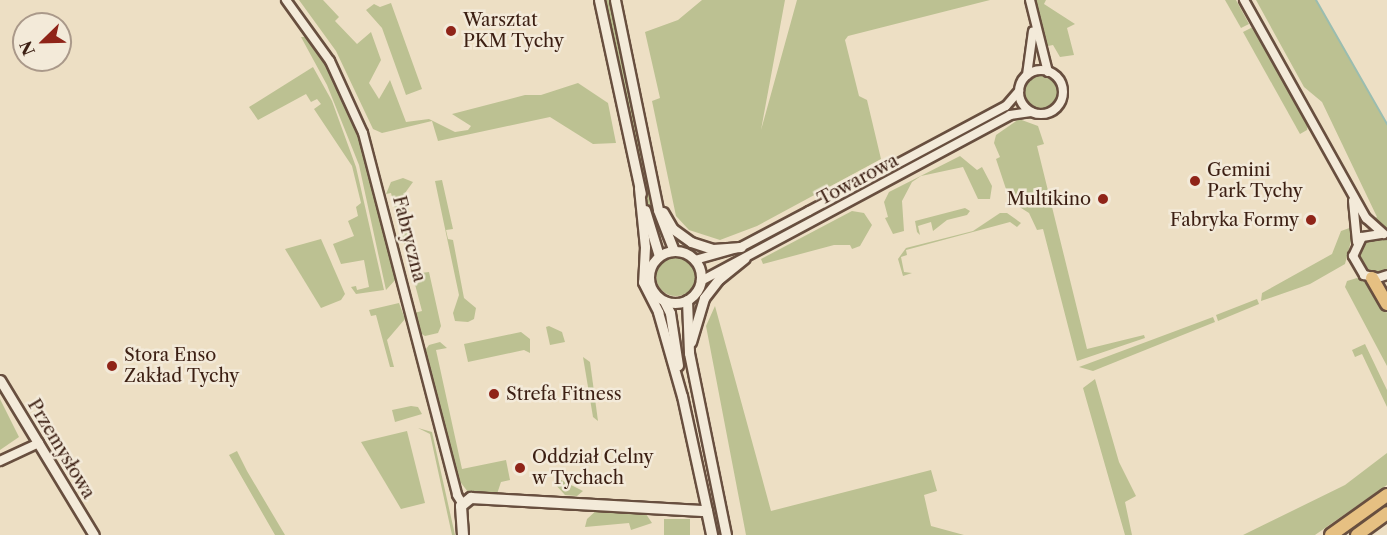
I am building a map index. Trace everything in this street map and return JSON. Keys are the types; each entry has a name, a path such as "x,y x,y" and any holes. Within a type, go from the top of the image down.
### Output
{"main road":[{"path":"1372,278 1387,304"},
{"path":"1331,535 1387,495"},
{"path":"462,503 471,498 707,511 712,535"},
{"name":"Fabryczna","path":"462,503 463,535"},
{"path":"1357,535 1387,513"}],"street":[{"name":"Fabryczna","path":"286,0 321,46 351,100 363,133 456,495 462,503"},
{"path":"599,0 639,188 659,256 649,276 653,291 664,301 670,313 682,396 707,511"},
{"path":"615,0 662,225 674,251"},
{"path":"1030,0 1034,24 1048,72 1060,81 1061,99 1051,112 1031,112 1021,101 1019,91 1027,75 1034,24"},
{"path":"1244,0 1367,220 1386,235"},
{"path":"1027,75 1048,72"},
{"name":"Towarowa","path":"695,260 741,247 1006,106 1019,91"},
{"name":"Towarowa","path":"700,281 1010,115 1031,112"},
{"path":"639,188 645,247 643,282 658,312 682,396"},
{"path":"1352,193 1359,234 1354,264 1372,278 1387,275"},
{"path":"656,195 673,229 691,242 713,249 741,247"},
{"path":"1357,242 1369,233 1386,235"},
{"path":"659,256 674,251 695,260 700,281 687,300 689,354 726,535"},
{"path":"689,354 704,298 719,279 746,258"},
{"path":"664,301 687,300"},
{"name":"Przemysłowa","path":"0,380 94,535"},
{"path":"0,461 39,443"}],"green space":[{"path":"299,0 323,0 339,17 335,21 357,44 371,32 381,60 369,83 379,99 390,80 406,122 429,119 455,132 468,130 471,126 452,114 525,95 541,95 578,83 608,103 616,143 593,144 550,117 438,141 432,121 382,133 373,129 336,51"},
{"path":"604,0 610,0 663,236 655,237"},
{"path":"702,0 785,0 761,130 797,0 990,0 848,36 845,40 859,96 867,100 881,159 757,226 720,240 689,230 676,216 652,101 660,98 645,32 678,20"},
{"path":"1035,0 1046,0 1044,4 1075,24 1067,28 1074,55 1060,57 1053,45 1043,47"},
{"path":"1225,0 1236,0 1249,24 1241,28"},
{"path":"1256,0 1316,0 1387,124 1387,230 1372,220 1377,217 1322,102 1304,87"},
{"path":"391,3 422,89 406,95 382,28 366,10 374,4 380,7"},
{"path":"1255,26 1308,124 1307,130 1300,134 1243,32"},
{"path":"301,37 308,37 322,55 346,100 362,143 397,278 386,290 359,165 327,85"},
{"path":"313,67 332,101 356,167 384,290 356,294 351,287 356,286 357,290 369,287 364,260 341,264 333,244 354,236 348,221 358,216 356,207 361,203 352,166 314,109 321,104 317,99 311,102 306,94 258,120 249,107"},
{"path":"1041,75 1053,80 1058,92 1053,104 1041,109 1029,104 1024,92 1029,80"},
{"path":"1004,111 1005,114 878,182 884,176"},
{"path":"1019,119 1038,126 1044,144 1037,146 1087,349 1144,335 1145,338 1077,361 1043,229 1037,230 1029,213 1010,201 996,159 1000,157 994,143 996,135"},
{"path":"960,156 977,170 982,167 992,186 990,199 978,199 963,167 921,176 912,182 902,201 904,231 893,234 885,218 888,217 884,202 889,192"},
{"path":"403,178 413,182 405,193 421,273 429,272 441,326 438,333 425,336 420,333 414,313 422,311 391,193 386,194 391,182"},
{"path":"442,180 453,229 446,230 448,239 453,240 464,298 476,308 474,319 468,322 455,321 453,313 459,295 435,181"},
{"path":"851,197 747,252 746,248"},
{"path":"965,208 970,211 967,215 947,220 933,231 931,222 918,226 920,235 917,232 915,221"},
{"path":"852,211 864,213 872,225 860,246 852,249 850,245 834,245 763,264 761,259"},
{"path":"1000,213 1007,213 1021,223 1017,227 1010,222 906,250 907,255 901,257 904,272 912,273 903,276 898,259 906,248 973,231"},
{"path":"1355,226 1345,264 1310,284 1261,301 1262,293 1332,254 1341,231"},
{"path":"1383,237 1387,239 1387,271 1368,272 1359,262 1358,249 1366,239"},
{"path":"321,239 345,294 341,300 321,308 285,249"},
{"path":"676,256 690,262 696,276 690,290 676,296 662,290 656,276 662,262"},
{"path":"1357,278 1374,286 1387,313 1387,366 1345,287 1347,281"},
{"path":"1257,299 1259,304 1218,321 1216,315"},
{"path":"399,303 405,319 387,340 394,367 390,367 376,315 371,316 369,310"},
{"path":"715,306 771,511 931,470 937,491 924,495 931,526 964,535 746,535 706,326"},
{"path":"1213,317 1215,322 1093,371 1079,367"},
{"path":"549,326 562,332 565,342 550,345 546,327"},
{"path":"521,332 530,339 530,353 524,350 468,362 464,344"},
{"path":"440,342 447,348 436,350 462,469 506,460 510,480 501,482 497,494 468,492 458,479 424,352 429,345"},
{"path":"1365,344 1387,390 1387,407 1362,354 1355,357 1352,350"},
{"path":"583,357 590,362 598,421 593,417"},
{"path":"1095,379 1119,462 1136,496 1125,502 1132,535 1125,535 1083,388"},
{"path":"0,399 19,437 0,450"},
{"path":"418,407 422,414 395,422 392,410"},
{"path":"418,428 432,432 455,535 452,535 430,434"},
{"path":"407,431 425,503 401,509 361,442"},
{"path":"237,451 285,535 275,535 229,455"},
{"path":"1387,453 1387,485 1315,535 1243,535 1345,485"},
{"path":"559,479 583,491 577,496 565,495 555,484"},
{"path":"598,509 644,511 652,523 631,530 629,523 585,527 587,519"},
{"path":"664,519 690,519 690,535 664,535"}],"waterway":[{"path":"1316,0 1387,124"}],"place":[{"name":"Warsztat PKM Tychy","path":"451,31"},
{"name":"Gemini Park Tychy","path":"1195,181"},
{"name":"Multikino","path":"1103,199"},
{"name":"Fabryka Formy","path":"1311,220"},
{"name":"Stora Enso Zakład Tychy","path":"112,366"},
{"name":"Strefa Fitness","path":"494,394"},
{"name":"Oddział Celny w Tychach","path":"520,468"}]}
